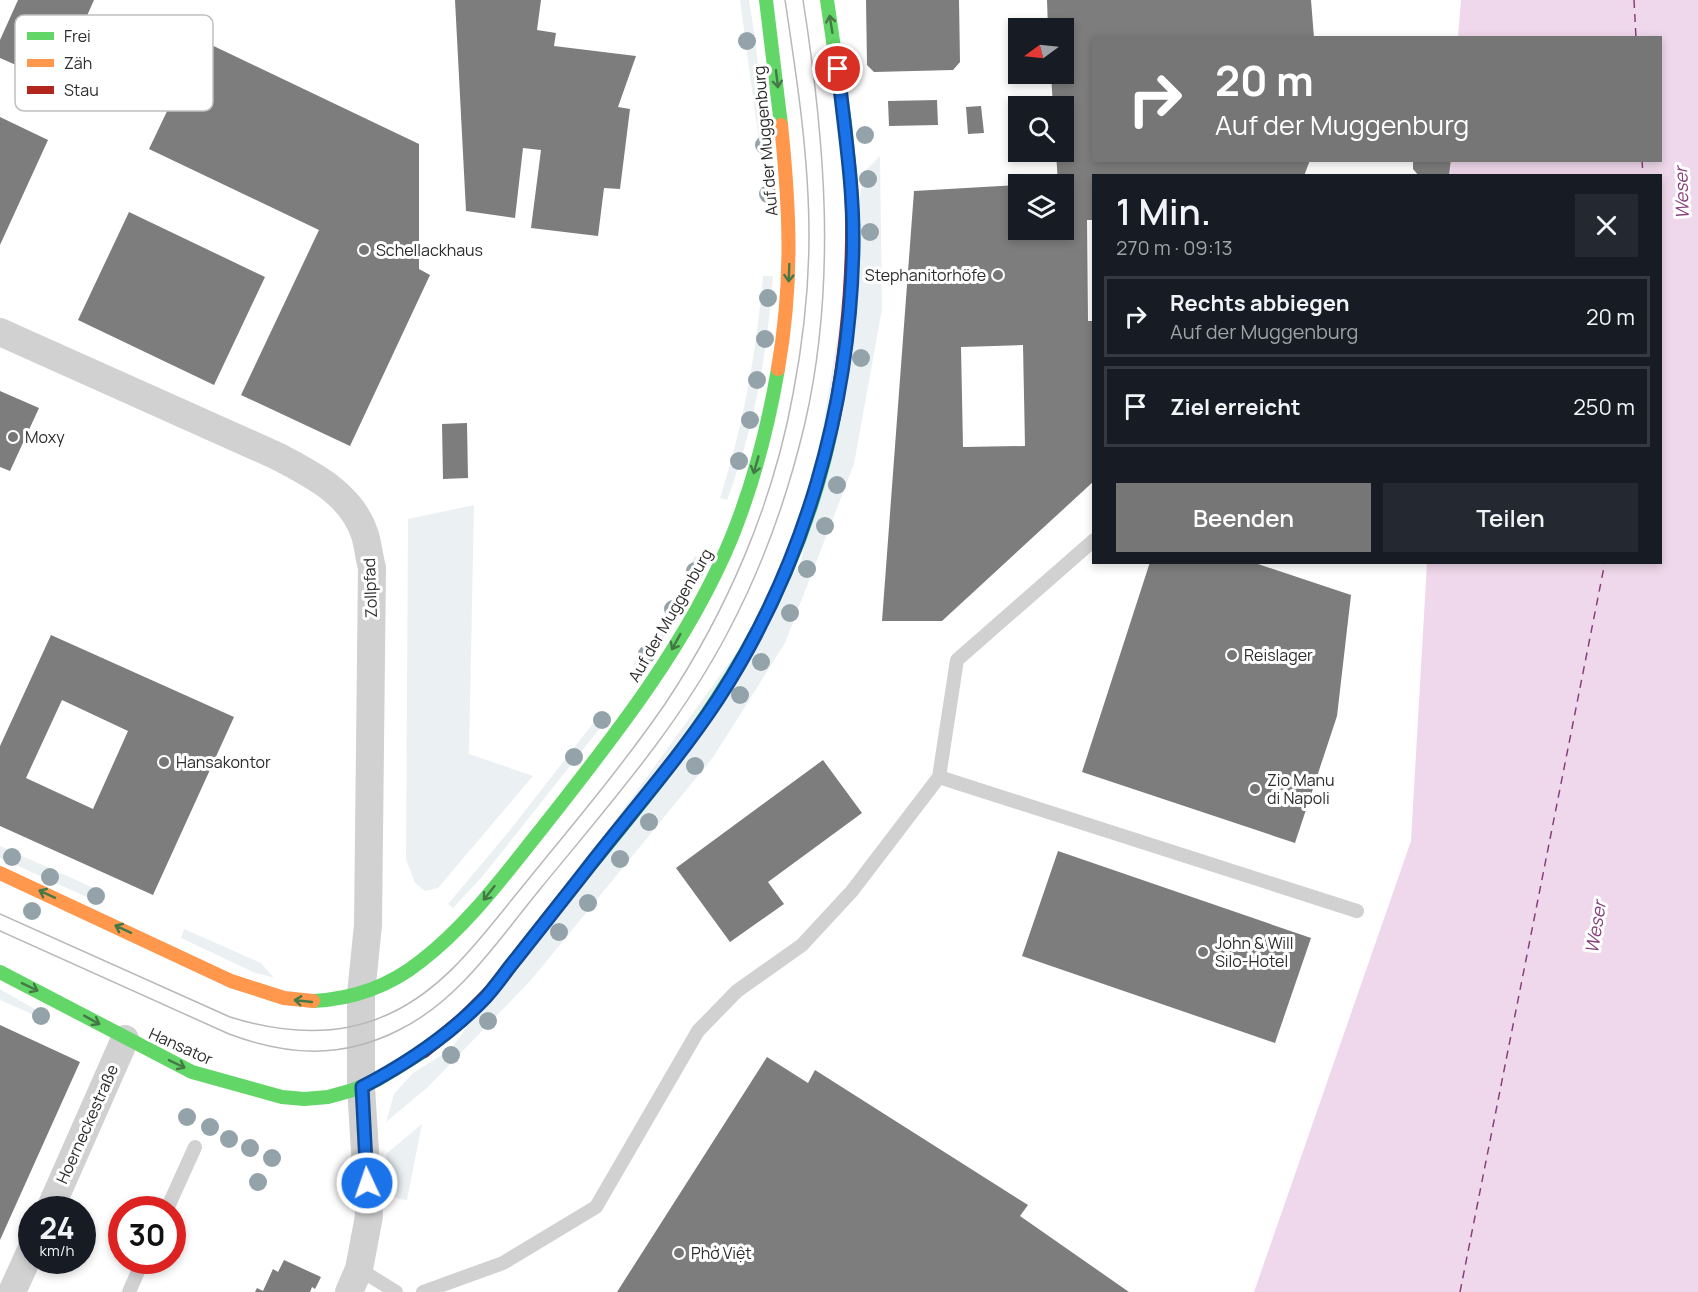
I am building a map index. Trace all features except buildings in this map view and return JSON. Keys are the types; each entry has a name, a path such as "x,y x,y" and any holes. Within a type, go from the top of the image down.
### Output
{"street":[{"name":"Auf der Muggenburg","path":"361,994 386,984 418,964 478,906 586,773 634,709 669,654 716,571 734,530 756,465 773,394 784,333 790,273 790,225 786,169 766,0"},
{"path":"362,1087 428,1048 483,1000 686,744 747,651 790,561 813,498 830,436 843,373 850,309 853,245 850,180 838,69 827,0"},
{"name":"Zollpfad","path":"0,332 277,456 316,477 346,501 365,534 372,567 368,925 361,994 362,1087 369,1216 354,1281"},
{"path":"0,873 236,983 287,999 309,1002 335,1000 361,994"},
{"name":"Hansator","path":"0,972 197,1074 265,1093 303,1099 334,1095 362,1087"},
{"name":"Hoerneckestraße","path":"56,1196 124,1038"},
{"path":"12,1292 20,1274"}],"lane":[{"path":"423,1292 503,1263 596,1207 698,1031 737,991 802,945 852,891 939,777 957,660 1092,542"},
{"path":"939,777 1357,910"},
{"path":"172,1196 195,1147"},
{"path":"129,1292 137,1274"},
{"path":"354,1281 396,1292"}],"shaded area":[{"path":"740,0 749,0 774,203 765,204"},
{"path":"880,156 882,309 854,464 785,643 714,756 532,979 428,1087 386,1122 394,1094 413,1073 451,1049 801,563 864,172"},
{"path":"763,276 773,276 763,362 745,445 727,500 720,498 736,443 748,388"},
{"path":"474,505 469,754 533,776 438,888 425,891 415,883 406,859 408,519"},
{"path":"695,556 703,559 678,614 642,671 633,664 671,606"},
{"path":"602,712 608,718 482,877 453,908 448,904 510,830"},
{"path":"0,846 105,893 100,903 0,858"},
{"path":"184,929 261,963 274,978 253,972 181,938"},
{"path":"0,989 45,1015 43,1019 0,1000"},
{"path":"422,1124 407,1200 399,1199 390,1194 386,1154"}],"water":[{"name":"Weser","path":"1461,0 1698,0 1698,1292 1254,1292 1411,841 1427,564 1662,564 1662,174 1450,174 1451,162 1662,162 1662,36 1458,36"}],"ferry route":[{"path":"1634,0 1636,36"},
{"path":"1642,162 1643,174"},
{"path":"1460,1292 1605,564"}],"tram line":[{"path":"0,914 230,1017 271,1027 311,1031 352,1027 391,1013 412,1002 449,972 482,937 615,772 665,704 708,632 727,594 745,555 773,476 797,374 805,315 809,256 805,147 785,0"},
{"path":"0,931 229,1034 272,1047 294,1050 336,1050 357,1046 399,1030 441,1002 477,967 617,796 688,700 709,667 741,607 763,556 791,477 805,423 815,370 824,265 822,158 803,0"}],"traffic: fast":[{"path":"766,0 781,125"},
{"path":"827,0 845,123 851,185"},
{"path":"313,1001 357,994 384,984 409,970 438,947 471,915 622,725 693,616 731,539 759,455 778,369"},
{"path":"564,898 681,751 736,668 773,600 803,529 826,455 834,417"},
{"path":"0,972 192,1072 282,1097 304,1099 328,1097 353,1090 377,1080 424,1051"}],"traffic: slow":[{"path":"778,369 788,277 788,217 781,125"},
{"path":"0,873 231,981 284,998 313,1001"}],"traffic: jam":[{"path":"834,417 849,302 852,244 851,185"},
{"path":"424,1051 463,1019 490,992 564,898"}],"place":[{"name":"Schellackhaus","path":"364,250"},
{"name":"Stephanitorhöfe","path":"998,275"},
{"name":"Moxy","path":"13,437"},
{"name":"Reislager","path":"1232,655"},
{"name":"Hansakontor","path":"164,762"},
{"name":"Zio Manu di Napoli","path":"1255,789"},
{"name":"John & Will Silo-Hotel","path":"1203,952"},
{"name":"Phở Việt","path":"679,1253"}],"route":[{"path":"367,1183 362,1087 428,1048 483,1000 686,744 718,698 747,651 794,550 813,498 830,436 843,373 850,309 853,245 850,180 838,69"}]}
